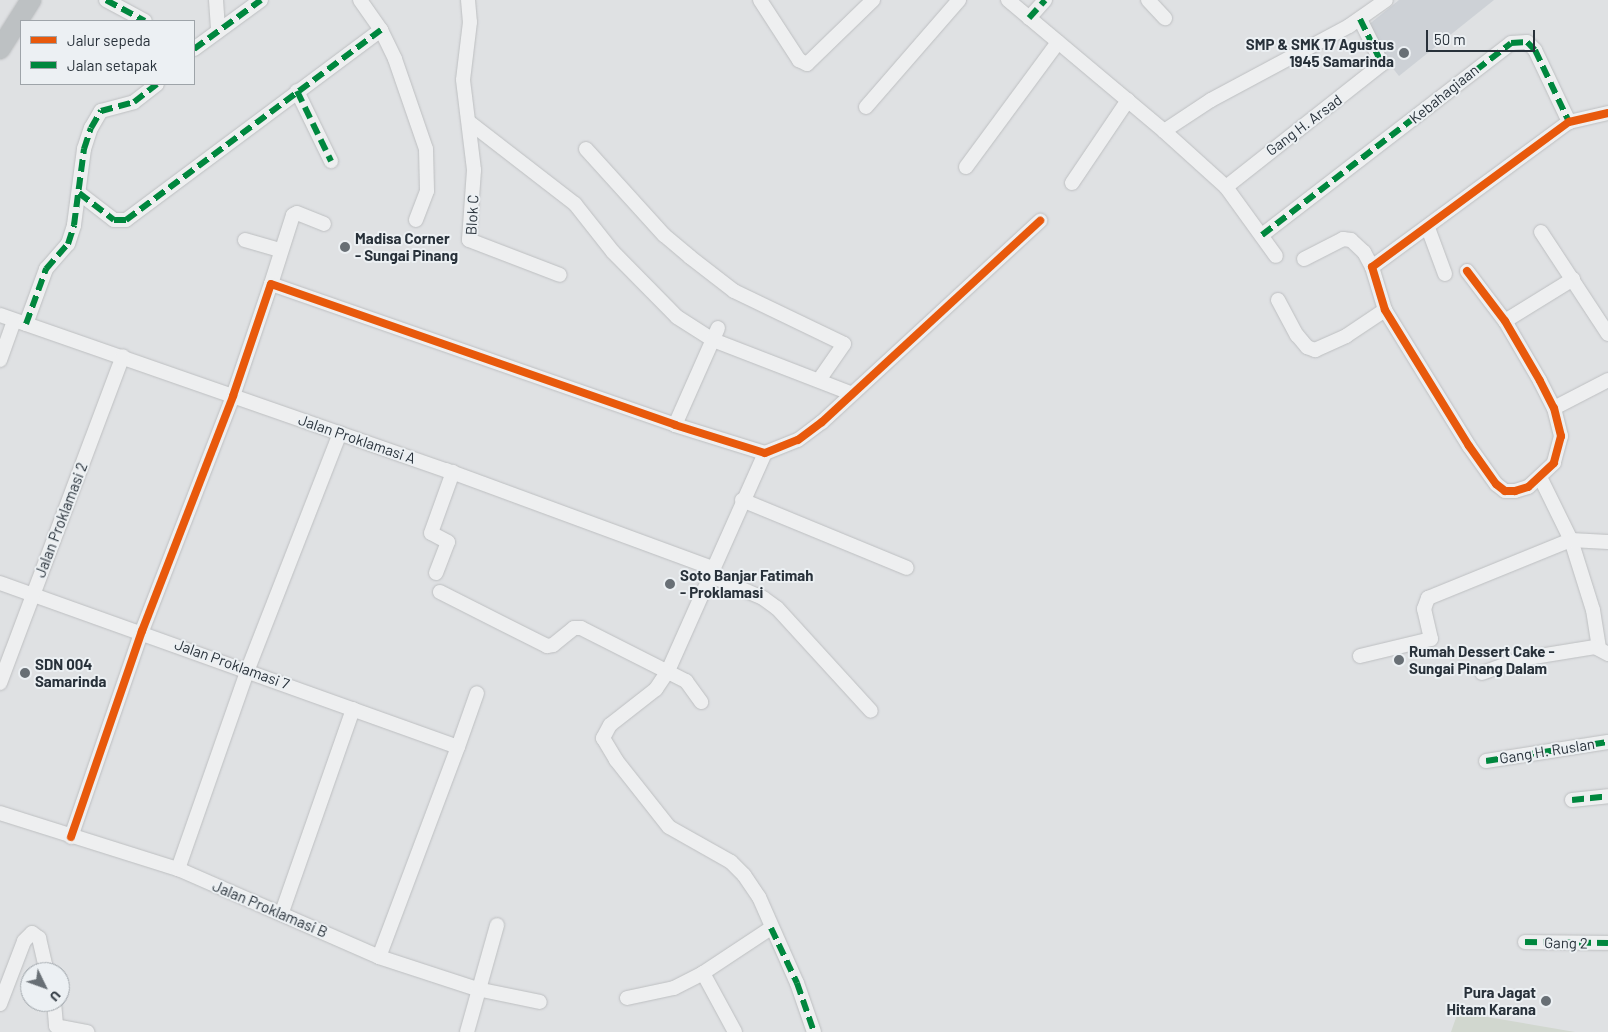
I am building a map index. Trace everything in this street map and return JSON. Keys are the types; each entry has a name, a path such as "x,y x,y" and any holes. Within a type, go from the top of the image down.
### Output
{"street":[{"path":"0,49 31,0"},
{"path":"106,0 143,20"},
{"path":"216,0 218,30"},
{"path":"195,48 261,0"},
{"path":"360,0 381,30 396,59 426,149 427,191 416,220"},
{"path":"468,0 470,22 463,80 469,122 535,170 575,204 613,252 676,318 850,394"},
{"path":"760,0 799,60 807,64 873,0"},
{"path":"866,108 959,0"},
{"path":"1008,0 1128,100 1226,187 1276,256"},
{"path":"1029,18 1045,0"},
{"path":"1148,0 1165,18"},
{"path":"1164,131 1211,100 1360,19 1386,0"},
{"name":"Gang H. Arsad","path":"1226,187 1382,64 1360,19"},
{"path":"79,193 114,220 126,220 381,30"},
{"path":"966,166 1058,42"},
{"name":"Kebahagiaan","path":"1262,235 1511,43 1527,42 1535,50 1569,122"},
{"path":"0,360 46,270 68,244 74,225 84,149 91,128 101,111 134,102 156,85"},
{"path":"297,91 331,161"},
{"path":"1072,183 1128,100"},
{"path":"1372,267 1428,228 1569,122 1608,112"},
{"name":"Blok C","path":"469,122 474,170 469,240 560,275"},
{"path":"586,149 664,235 734,291 844,344 820,380"},
{"path":"71,837 142,631 233,396 293,215 297,213 324,224"},
{"path":"271,284 675,425 765,453 798,440 1040,221"},
{"path":"1428,228 1445,274"},
{"path":"1541,232 1608,334"},
{"path":"1304,259 1343,239 1351,240 1364,252 1372,267 1385,310 1496,484 1506,491 1515,492 1528,487 1554,463 1559,451 1561,436 1554,408 1505,321 1467,271"},
{"path":"245,240 281,250"},
{"path":"1505,321 1573,279"},
{"path":"1278,300 1297,335 1307,347 1315,350 1346,336 1385,310"},
{"name":"Jalan Proklamasi A","path":"0,315 123,356 453,472 711,571 763,598 777,608 871,711"},
{"path":"675,425 715,334"},
{"name":"Jalan Proklamasi 2","path":"0,683 123,356"},
{"path":"1554,408 1608,380"},
{"path":"178,869 248,669 340,433"},
{"path":"765,453 742,500 668,671 656,689 610,725 603,738 604,745 669,827 738,868 759,897 797,983 814,1032"},
{"path":"436,573 448,542 431,533 453,472"},
{"path":"1482,673 1521,660 1603,651 1593,610 1571,540 1540,477"},
{"path":"742,500 907,568"},
{"path":"1360,656 1431,639 1424,609 1428,598 1571,540 1608,542"},
{"name":"Jalan Proklamasi 7","path":"0,582 248,669 353,709 459,745"},
{"path":"440,592 547,646 553,645 579,627 686,681 701,702"},
{"path":"379,957 477,693"},
{"path":"282,912 353,709"},
{"name":"Gang H. Ruslan","path":"1486,761 1608,742"},
{"path":"1572,800 1608,796"},
{"name":"Jalan Proklamasi B","path":"0,813 71,837 178,869 282,912 379,957 477,990 540,1002"},
{"path":"467,1032 477,990 497,925"},
{"path":"626,998 674,988 703,973 772,928"},
{"path":"0,1004 24,941 32,933 39,938 45,962"},
{"name":"Gang 2","path":"1525,942 1608,944"},
{"path":"703,973 735,1032"},
{"path":"55,1012 56,1026 87,1032"}],"shaded area":[{"name":"SMP & SMK 17 Agustus 1945 Samarinda","path":"1399,0 1494,0 1399,76 1362,30"},
{"path":"1458,1012 1575,1032 1451,1032"}],"marked path":[{"path":"106,0 143,20"},
{"path":"195,48 261,0"},
{"path":"1029,18 1045,0"},
{"path":"1360,19 1382,64"},
{"path":"79,193 114,220 126,220 381,30"},
{"path":"1262,235 1511,43 1527,42 1535,50 1569,122"},
{"path":"26,324 46,269 68,244 74,225 84,149 91,128 101,111 134,102 156,85"},
{"path":"297,91 331,161"},
{"path":"1486,761 1608,742"},
{"path":"1572,800 1608,796"},
{"path":"771,928 797,983 814,1032"},
{"path":"1525,942 1608,943"}],"cycle path":[{"path":"1467,271 1505,321 1540,381 1554,408 1561,436 1554,463 1528,487 1515,491 1505,491 1496,484 1469,446 1385,310 1372,267 1569,122 1608,113"},
{"path":"71,837 142,631 233,396 271,284 675,425 765,453 798,440 822,422 1040,221"}],"place":[{"name":"SMP & SMK 17 Agustus 1945 Samarinda","path":"1404,53"},
{"name":"Madisa Corner - Sungai Pinang","path":"345,247"},
{"name":"Soto Banjar Fatimah - Proklamasi","path":"670,584"},
{"name":"Rumah Dessert Cake - Sungai Pinang Dalam","path":"1399,660"},
{"name":"SDN 004 Samarinda","path":"25,673"},
{"name":"Pura Jagat Hitam Karana","path":"1546,1001"}]}
